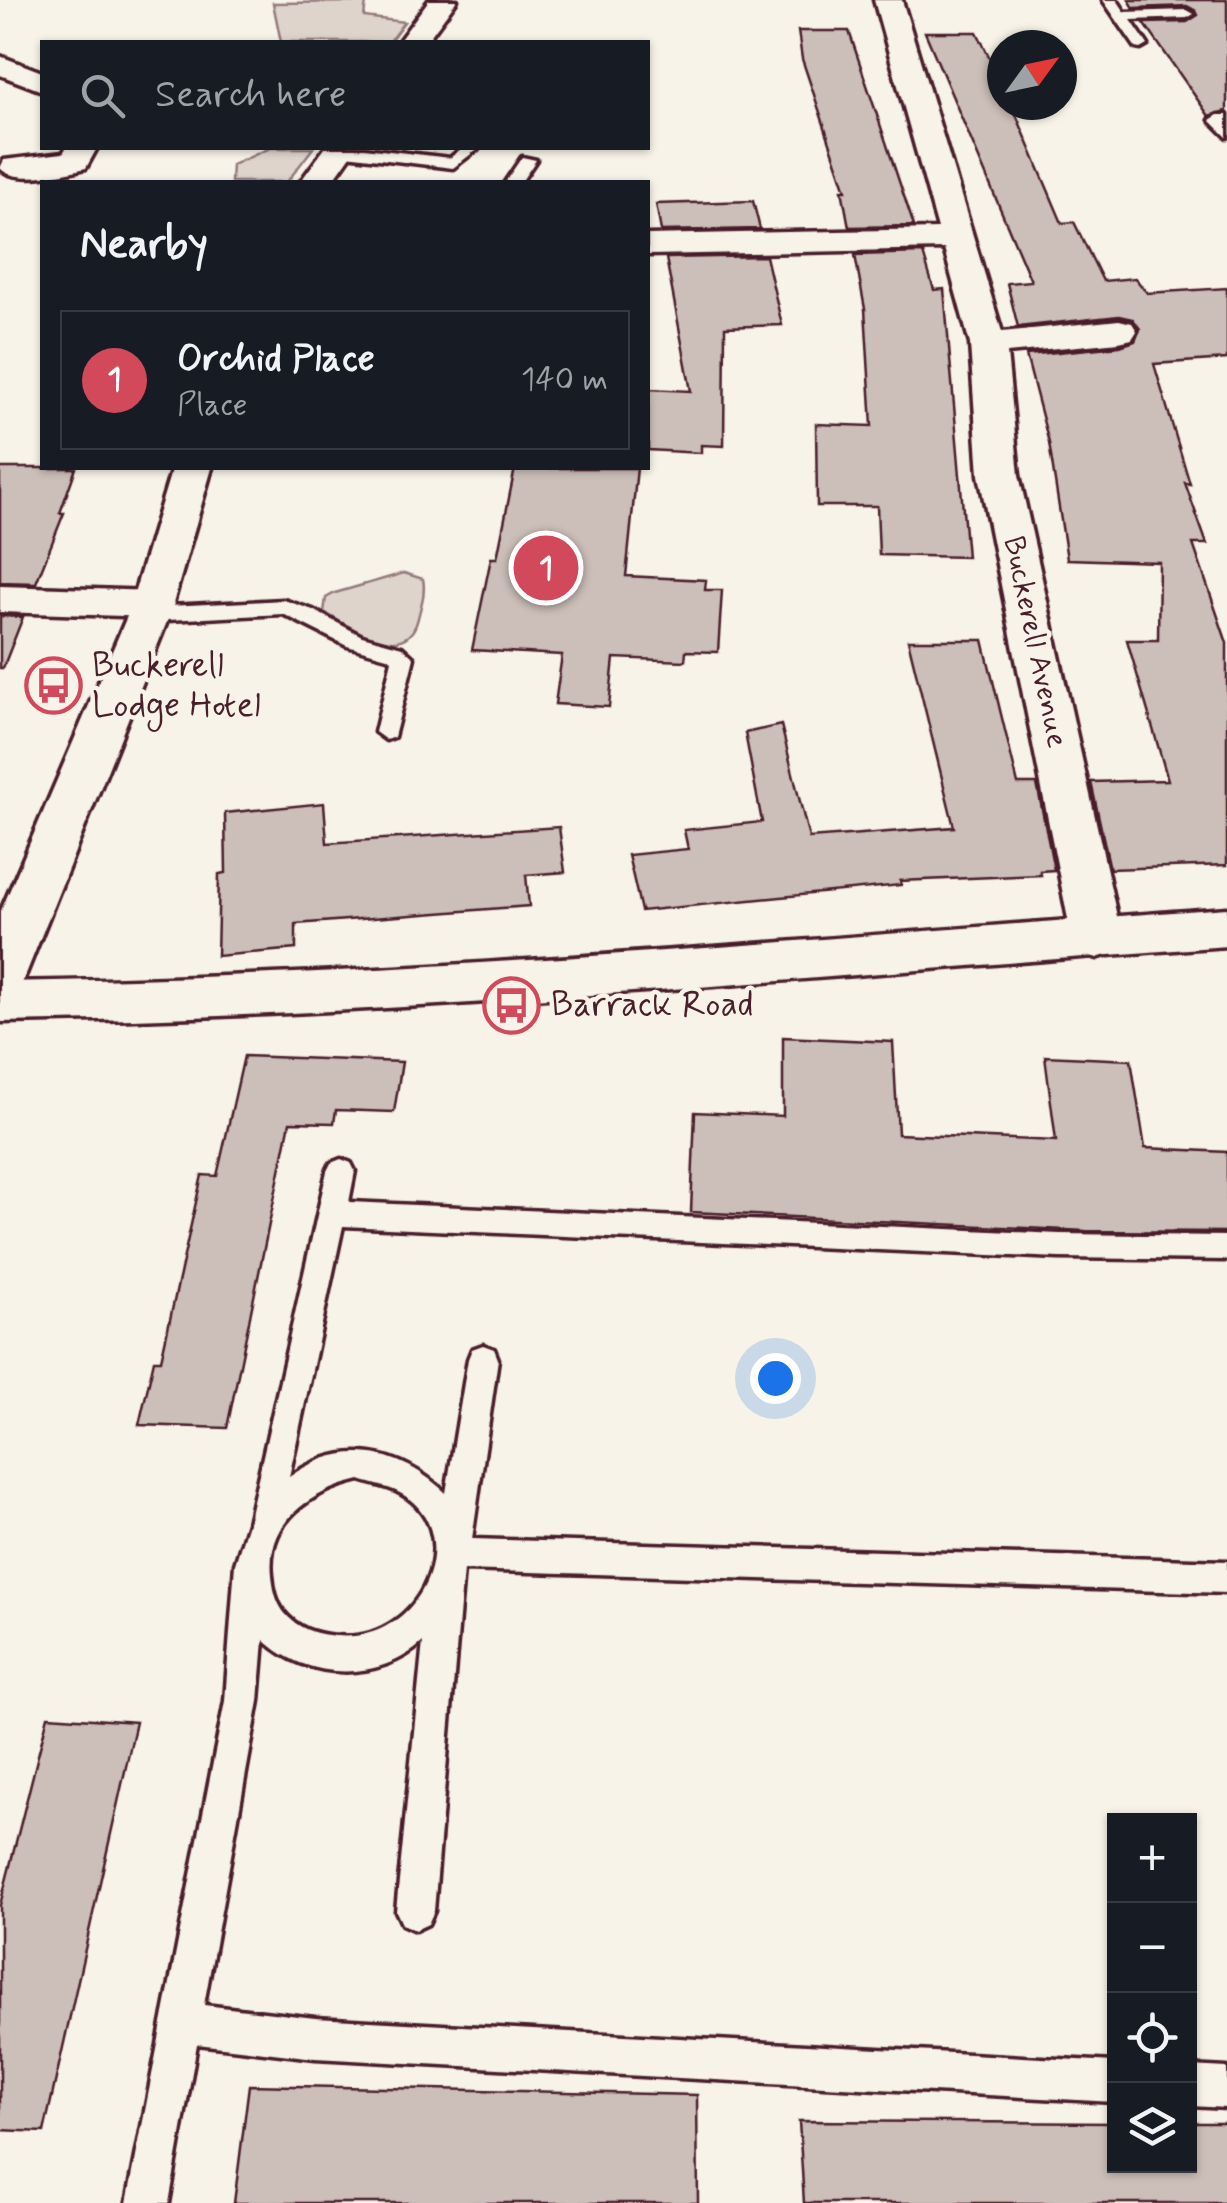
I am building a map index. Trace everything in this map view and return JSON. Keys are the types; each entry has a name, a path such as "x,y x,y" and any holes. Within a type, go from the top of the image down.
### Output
{"street":[{"path":"414,40 444,0"},
{"name":"Buckerell Avenue","path":"888,0 988,344 999,475 1098,939"},
{"path":"0,64 40,81"},
{"path":"15,166 75,161 80,150"},
{"path":"317,180 338,150"},
{"path":"650,245 958,238"},
{"path":"988,344 1119,331"},
{"path":"0,974 151,609 191,470"},
{"path":"0,600 151,609"},
{"path":"0,1002 159,1000 1098,939 1227,927"}],"lane":[{"path":"1110,0 1141,45"},
{"path":"1122,16 1187,14"},
{"path":"1227,120 1218,120 1227,132"},
{"path":"354,150 453,163 469,150"},
{"path":"514,180 528,160"},
{"path":"151,609 284,607 301,611 361,644 393,649 403,658 386,732"},
{"path":"148,2203 242,1702 252,1564 341,1171"},
{"path":"333,1213 1059,1246 1227,1248"},
{"path":"415,1911 449,1571 483,1360"},
{"path":"252,1564 257,1596 272,1625 298,1646 330,1656 365,1654 399,1641 427,1618 449,1571 449,1526 436,1500 416,1480 389,1468 360,1465 317,1475 280,1502 262,1527"},
{"path":"449,1571 1227,1577"},
{"path":"180,2022 315,2038 1107,2082"},
{"path":"1197,2086 1227,2088"}],"shaded area":[{"path":"366,2 364,17 404,22 390,40 281,40 273,3"},
{"path":"266,150 311,150 289,180 231,180 232,165"},
{"path":"404,573 423,579 424,589 412,632 402,639 376,639 324,612 326,598 335,593"}],"building":[{"path":"1129,0 1227,0 1227,111 1209,116 1144,23 1187,22 1198,15 1196,11 1187,6 1134,8"},
{"path":"798,31 849,31 914,226 849,227 842,190 846,190 802,59"},
{"path":"925,32 977,32 987,52 987,120 1018,120 1062,223 1074,222 1103,281 1135,278 1147,293 1227,288 1227,359 1154,364 1190,484 1185,483 1207,544 1193,544 1227,643 1227,865 1110,869 1091,782 1168,780 1127,640 1158,640 1159,562 1067,559 1049,443 1026,355 1120,346 1135,341 1140,329 1133,319 1119,316 1018,327 1007,283 1031,281"},
{"path":"753,201 760,229 661,231 656,204"},
{"path":"923,253 934,290 944,289 967,557 879,555 877,506 817,506 816,424 872,426 865,309 855,255"},
{"path":"766,256 782,325 725,327 724,446 701,445 701,453 650,450 650,389 691,391 666,258"},
{"path":"0,468 75,470 60,513 64,513 36,583 0,582"},
{"path":"515,470 637,470 626,576 706,580 705,590 722,590 718,652 686,651 685,661 614,658 609,707 555,704 562,655 472,650 491,558 497,558"},
{"path":"0,616 23,617 3,668 0,668"},
{"path":"908,640 983,640 1018,784 1037,784 1054,870 1040,871 1041,875 900,881 901,885 641,911 628,855 688,849 684,830 762,822 745,733 781,725 809,838 954,827"},
{"path":"324,803 327,843 559,827 565,872 526,875 529,906 296,924 296,949 217,956 219,874 226,873 225,813"},
{"path":"783,1037 893,1042 898,1134 1056,1141 1045,1056 1131,1060 1145,1148 1227,1152 1227,1232 1086,1231 691,1212 695,1112 783,1116"},
{"path":"244,1056 402,1062 394,1112 336,1110 334,1123 290,1122 227,1428 139,1425 154,1360 161,1360 202,1175 217,1176"},
{"path":"48,1716 136,1722 44,2132 0,2130 0,1905"},
{"path":"249,2085 697,2095 698,2203 234,2203"},
{"path":"799,2121 1107,2123 1107,2173 1197,2173 1197,2123 1227,2123 1227,2203 804,2203"}],"place":[{"name":"Orchid Place","path":"546,568"},
{"name":"Buckerell Lodge Hotel","path":"53,686"},
{"name":"Barrack Road","path":"512,1005"}]}
